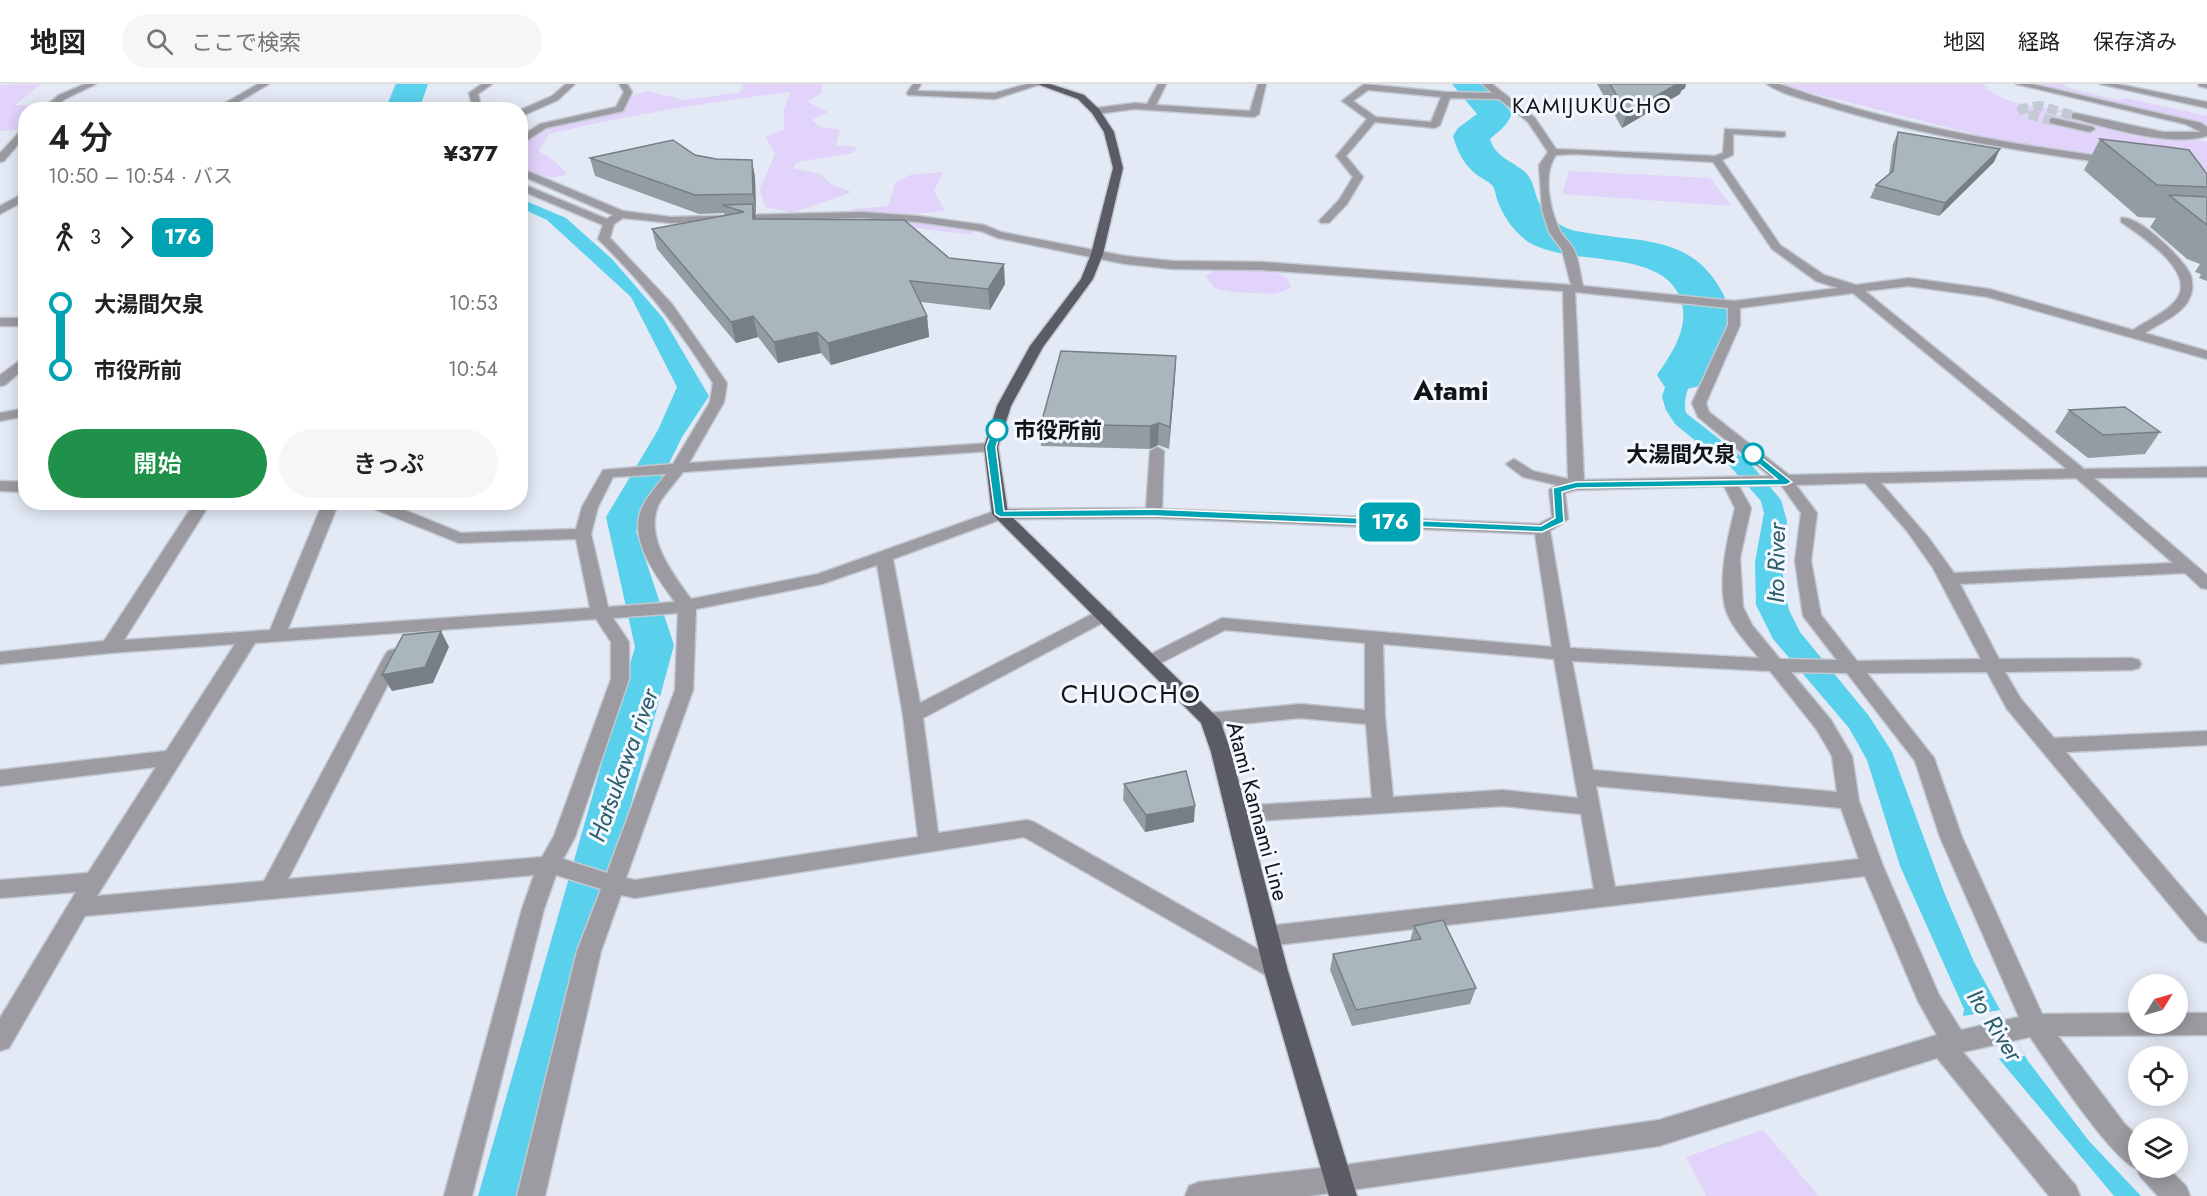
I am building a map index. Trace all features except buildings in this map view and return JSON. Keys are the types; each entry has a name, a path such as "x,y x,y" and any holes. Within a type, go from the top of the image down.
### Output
{"main road":[{"path":"1000,514 991,447 1004,406 1037,346 1088,279 1097,254 1118,168 1109,132 1096,111 1081,97 1039,84"},
{"name":"Atami Kannami Line","path":"1000,514 1210,720 1237,814 1276,971 1340,1187"}],"street":[{"path":"55,102 92,84"},
{"path":"232,102 265,84"},
{"path":"476,102 473,93 488,84"},
{"path":"528,110 555,98 571,84"},
{"path":"528,136 543,126 620,110 628,92 623,84"},
{"path":"917,84 910,93 995,96 1039,84"},
{"path":"1151,106 1162,84"},
{"path":"1096,111 1151,106 1254,114 1262,84"},
{"path":"1486,84 1532,120 1553,152"},
{"path":"1771,84 1814,101 1975,141 2123,162"},
{"path":"2020,84 2198,124 2207,132"},
{"path":"2104,84 2207,105"},
{"path":"2202,84 2207,85"},
{"path":"1446,95 1435,125 1372,118 1347,101 1368,86 1475,98 1499,96"},
{"path":"2075,116 2149,132 2193,136 2207,132"},
{"path":"1325,221 1343,202 1358,177 1341,156 1352,141 1362,135 1372,118"},
{"path":"2053,121 2151,143"},
{"path":"1553,152 1575,151 1716,159 1728,155 1728,131 1782,135"},
{"path":"0,159 18,138"},
{"path":"1553,152 1544,165 1549,217 1562,244 1568,249 1574,289 1576,485"},
{"path":"1716,159 1776,247 1820,278 1855,289 2080,473 2207,584"},
{"path":"528,174 593,204 615,219"},
{"path":"528,187 548,183"},
{"path":"528,189 615,219 667,226 876,225 975,239 998,235 1125,260 1173,265 1262,266 1574,289 1684,302 1734,305 1909,282 1989,293 2207,355"},
{"path":"0,211 18,200"},
{"path":"531,1196 589,951 684,690 679,607 646,535 650,506 677,470 717,402 720,383 677,317 638,270 604,239 615,219"},
{"path":"2134,335 2183,301 2187,287 2184,275 2160,243 2125,220 2148,222"},
{"path":"1734,305 1734,325 1700,403 1703,414 1786,482 1809,513 1803,561 1812,616 1840,667 1903,728 1924,758 1951,837 2035,1025 2115,1132 2128,1146"},
{"path":"0,322 18,322"},
{"path":"0,382 18,367"},
{"path":"0,417 18,414"},
{"path":"458,1196 532,909 549,865 564,837 620,679 620,642 583,534 590,507 608,473 991,447"},
{"path":"1154,513 1157,451"},
{"path":"1514,465 1528,474 1576,485"},
{"path":"0,658 110,647 679,607 822,579 1000,514 1154,513 1542,529 1560,519 1557,490 1576,485 2207,472"},
{"path":"1870,479 1918,535 1949,579 1991,666 2014,704 2207,933"},
{"path":"1734,482 1743,508 1732,558 1734,607 1745,628 1824,725 1842,756 1850,801 1872,866 1948,1043 2066,1196"},
{"path":"0,486 18,487"},
{"path":"110,647 198,510"},
{"path":"276,636 329,510"},
{"path":"390,510 459,538 583,534"},
{"path":"1542,529 1606,897"},
{"path":"884,556 913,715 929,843"},
{"path":"1949,579 2190,568"},
{"path":"913,715 1104,615"},
{"path":"1151,661 1221,624 1562,654 1774,665 1840,667 2132,664"},
{"path":"271,890 408,627"},
{"path":"1374,638 1375,718 1383,804"},
{"path":"0,1040 78,907 248,639"},
{"path":"1210,720 1299,711 1375,718"},
{"path":"2049,746 2207,738"},
{"path":"0,778 172,758"},
{"path":"1585,777 1850,801"},
{"path":"1237,814 1503,798 1589,807"},
{"path":"78,907 549,865 565,867 613,886 634,889 1027,828 1276,971"},
{"path":"1267,936 1872,866"},
{"path":"0,889 95,881"},
{"path":"1199,1196 1340,1187 1659,1132 1948,1043 2035,1025 2207,1024"},
{"path":"2159,1178 2176,1196"}],"shaded area":[{"path":"41,84 15,105 18,105 18,130 0,131 0,85"},
{"path":"395,84 424,84 418,102 388,102"},
{"path":"743,84 822,84 822,92 808,102 828,112 812,120 820,127 840,130 836,145 858,147 853,153 797,162 793,168 820,174 832,185 852,192 792,213 765,207 760,189 775,154 765,136 784,130 784,111 790,92 669,110 549,134 539,151 557,163 567,174 548,177 528,169 528,142 546,127 618,110 633,96 647,91 685,100 737,93 743,89"},
{"path":"1777,84 1983,84 1991,92 2012,101 2071,111 2037,116 2075,114 2207,142 2207,171 2001,141"},
{"path":"2025,84 2065,84 2064,87 2118,100 2126,98 2207,116 2207,128"},
{"path":"1569,171 1710,178 1731,206 1562,194"},
{"path":"943,172 934,191 945,210 900,214 855,212 852,209 888,206 895,183 910,175"},
{"path":"805,217 910,219 972,228 972,235 908,227 803,222"},
{"path":"1218,269 1272,270 1288,279 1291,288 1275,294 1232,292 1214,288 1205,276"},
{"path":"1763,1130 1819,1196 1706,1196 1686,1157"}],"water":[{"path":"528,202 566,218 612,259 663,318 709,396 682,437 636,531 674,645 525,1196 478,1196 635,647 606,517 658,430 677,387 631,297 547,220 528,211"},
{"path":"1709,291 1721,311 1720,320 1690,384 1686,395 1686,413 1750,463 1781,500 1787,521 1782,563 1784,588 1789,610 1800,632 1869,716 1892,752 1944,892 1974,962 2028,1061 2089,1141 2141,1196 2114,1196 1963,1016 1964,1009 1900,866 1867,760 1849,728 1773,639 1756,605 1755,562 1764,513 1761,501 1727,463 1675,424 1666,410 1662,397 1669,373 1696,329 1696,308 1689,294"}],"pier":[{"path":"2000,1010 2025,1056 1995,1059 1969,1028 1963,1016"}],"waterway":[{"name":"Hatsukawa river","path":"405,102 412,84"},
{"name":"Ito River","path":"1468,84 1495,113 1493,119 1471,136 1477,152 1486,163 1512,181 1515,197 1527,218 1538,229 1554,238 1566,241 1659,256 1681,269 1694,282 1704,300 1706,322 1700,344 1682,375"}],"tunnel":[{"path":"2053,121 2028,114 2022,109 2040,106 2075,116"}],"bus line":[{"name":"176","path":"997,430 991,447 1000,514 1154,513 1542,529 1560,519 1557,490 1576,485 1786,482 1753,454"}],"place":[{"name":"市役所前","path":"997,430"},
{"name":"大湯間欠泉","path":"1753,454"}],"district":[{"name":"KAMIJUKUCHO","path":"1592,105"},
{"name":"Atami","path":"1451,390"},
{"name":"CHUOCHO","path":"1131,694"}]}
